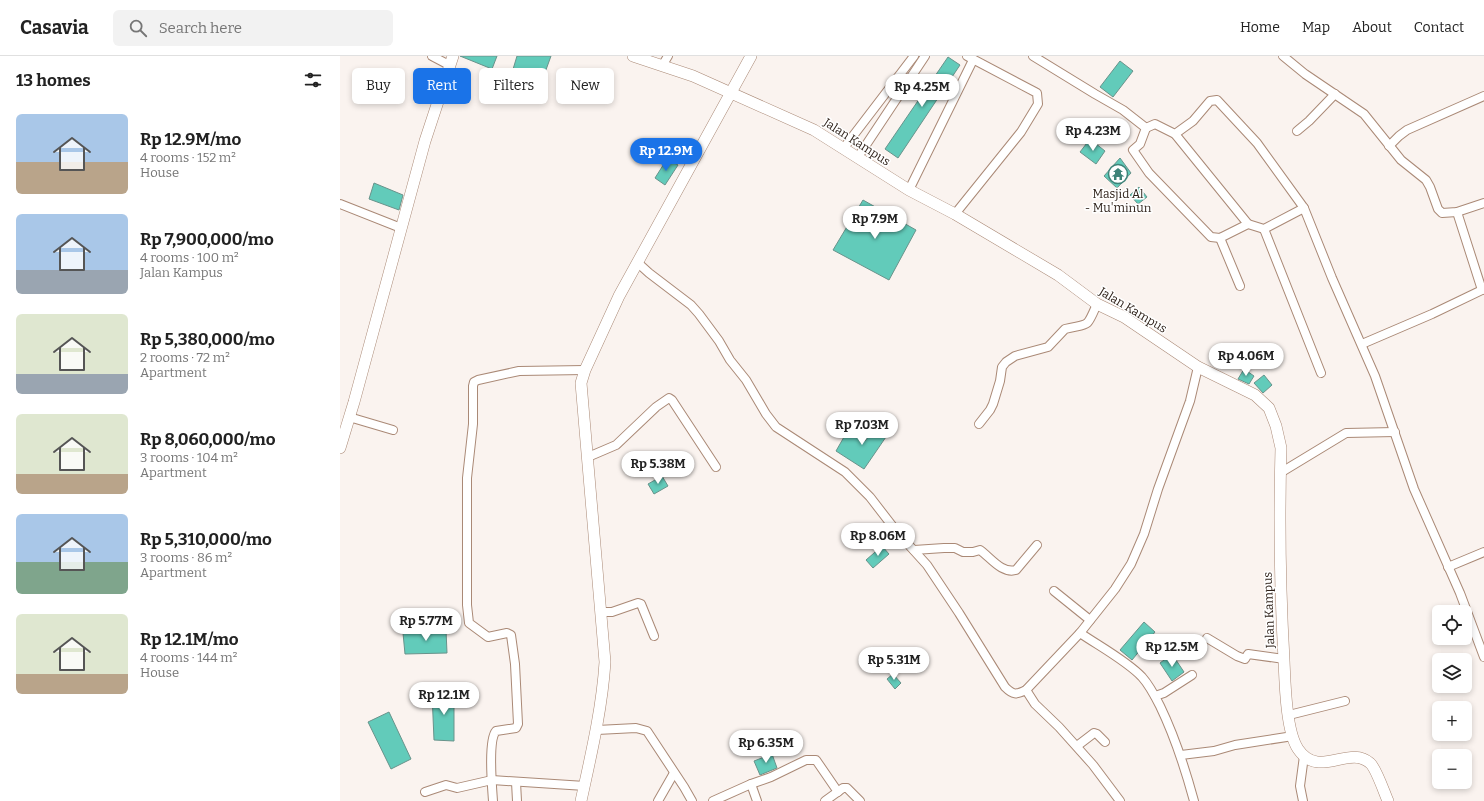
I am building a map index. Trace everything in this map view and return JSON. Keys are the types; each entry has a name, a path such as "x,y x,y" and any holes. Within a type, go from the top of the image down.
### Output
{"street":[{"path":"340,448 424,146 451,61 432,56"},
{"name":"Jalan Kampus","path":"633,56 693,76 814,130 908,190 955,214 1058,276 1097,304 1124,317 1198,367 1255,395 1269,408 1276,426 1281,448 1282,617 1288,715 1298,749 1304,756"},
{"path":"662,66 668,56"},
{"path":"581,801 597,730 605,662 602,612 581,383 585,370 613,309 751,56"},
{"path":"843,149 914,56"},
{"path":"858,157 925,56"},
{"path":"1034,56 1123,110 1146,128"},
{"path":"1284,56 1305,74 1364,114 1401,160 1426,180 1438,209 1442,213 1457,212 1484,203"},
{"path":"908,190 970,58 1037,93 1038,104 1021,132 955,214"},
{"path":"1297,131 1309,121 1335,94"},
{"path":"1389,146 1407,130 1484,96"},
{"path":"1175,134 1193,121 1210,101 1217,100 1257,143 1304,208 1338,291 1362,344 1395,432 1414,489 1481,639 1484,657"},
{"path":"1248,224 1220,238 1211,237 1148,173 1133,150 1140,144 1146,128 1155,124 1175,134 1248,224 1264,229 1304,208"},
{"path":"340,204 401,228"},
{"path":"1362,344 1483,290 1457,212"},
{"path":"1264,229 1321,372"},
{"path":"1220,238 1240,286"},
{"path":"638,263 691,305 699,314 719,341 730,360 746,380 766,414 776,426 845,472 870,497 927,565 1005,687 1012,694 1018,695 1026,690 1080,633 1115,589 1131,564 1190,401 1198,367"},
{"path":"979,424 993,404 1000,381 1002,367 1006,362 1015,356 1048,347 1065,329 1083,326 1089,323 1097,304"},
{"path":"493,801 493,735 496,731 516,728 518,724 516,683 511,635 508,633 488,638 469,623 468,618 467,478 473,424 474,382 519,371 585,370"},
{"path":"588,458 616,445 656,407 669,398 672,400 716,467"},
{"path":"349,417 393,430"},
{"path":"1280,473 1346,434 1352,432 1395,432"},
{"path":"914,550 944,548 955,548 963,552 980,550 1001,568 1012,571 1016,570 1037,545"},
{"path":"1448,566 1484,552"},
{"path":"1054,591 1090,620"},
{"path":"602,612 612,612 638,603 641,604 654,636"},
{"path":"1080,633 1125,663 1142,677 1155,696 1170,727 1181,755 1194,801"},
{"path":"1207,638 1245,659 1248,654 1284,659"},
{"path":"1155,696 1164,693 1192,675"},
{"path":"1026,690 1035,704 1077,746 1120,801"},
{"path":"1288,715 1345,701"},
{"path":"597,730 636,728 647,731 692,801"},
{"path":"1077,746 1094,733 1098,734 1105,742"},
{"path":"1181,755 1214,751 1235,745 1293,736"},
{"path":"1303,801 1300,786 1304,756 1313,762 1328,762 1361,757 1371,763 1388,801"},
{"path":"713,801 771,777 806,760 816,760 838,792"},
{"path":"658,801 674,773"},
{"path":"425,792 446,785 457,788 492,780 585,786"},
{"path":"516,782 517,801"},
{"path":"751,784 757,801"},
{"path":"825,801 843,788 847,788 860,801"}],"building":[{"path":"460,56 497,56 492,68"},
{"path":"517,56 551,56 547,68 513,68"},
{"path":"948,57 960,65 898,158 885,149"},
{"path":"1120,61 1133,71 1113,97 1100,87"},
{"path":"1090,139 1105,151 1096,164 1080,152"},
{"name":"Masjid Al - Mu'minun","path":"1120,158 1131,173 1117,188 1104,176"},
{"path":"667,159 678,165 665,185 655,178"},
{"path":"374,183 403,195 399,210 369,199"},
{"path":"1139,187 1147,197 1138,204 1130,195"},
{"path":"863,200 916,230 889,280 833,250"},
{"path":"1244,369 1254,376 1249,384 1238,379"},
{"path":"1264,375 1272,385 1263,393 1254,383"},
{"path":"877,424 888,434 864,469 836,451 848,430 865,441"},
{"path":"662,476 668,486 654,494 648,484"},
{"path":"882,546 889,554 873,568 866,560"},
{"path":"1144,622 1155,632 1132,660 1120,650"},
{"path":"446,630 447,653 405,654 403,633"},
{"path":"1172,654 1184,672 1172,681 1160,663"},
{"path":"893,674 901,683 895,689 887,679"},
{"path":"454,692 454,741 434,740 432,693"},
{"path":"389,712 411,759 391,769 368,722"},
{"path":"772,754 777,768 760,775 754,761"}],"place":[{"name":"Masjid Al - Mu'minun","path":"1118,174"}]}
